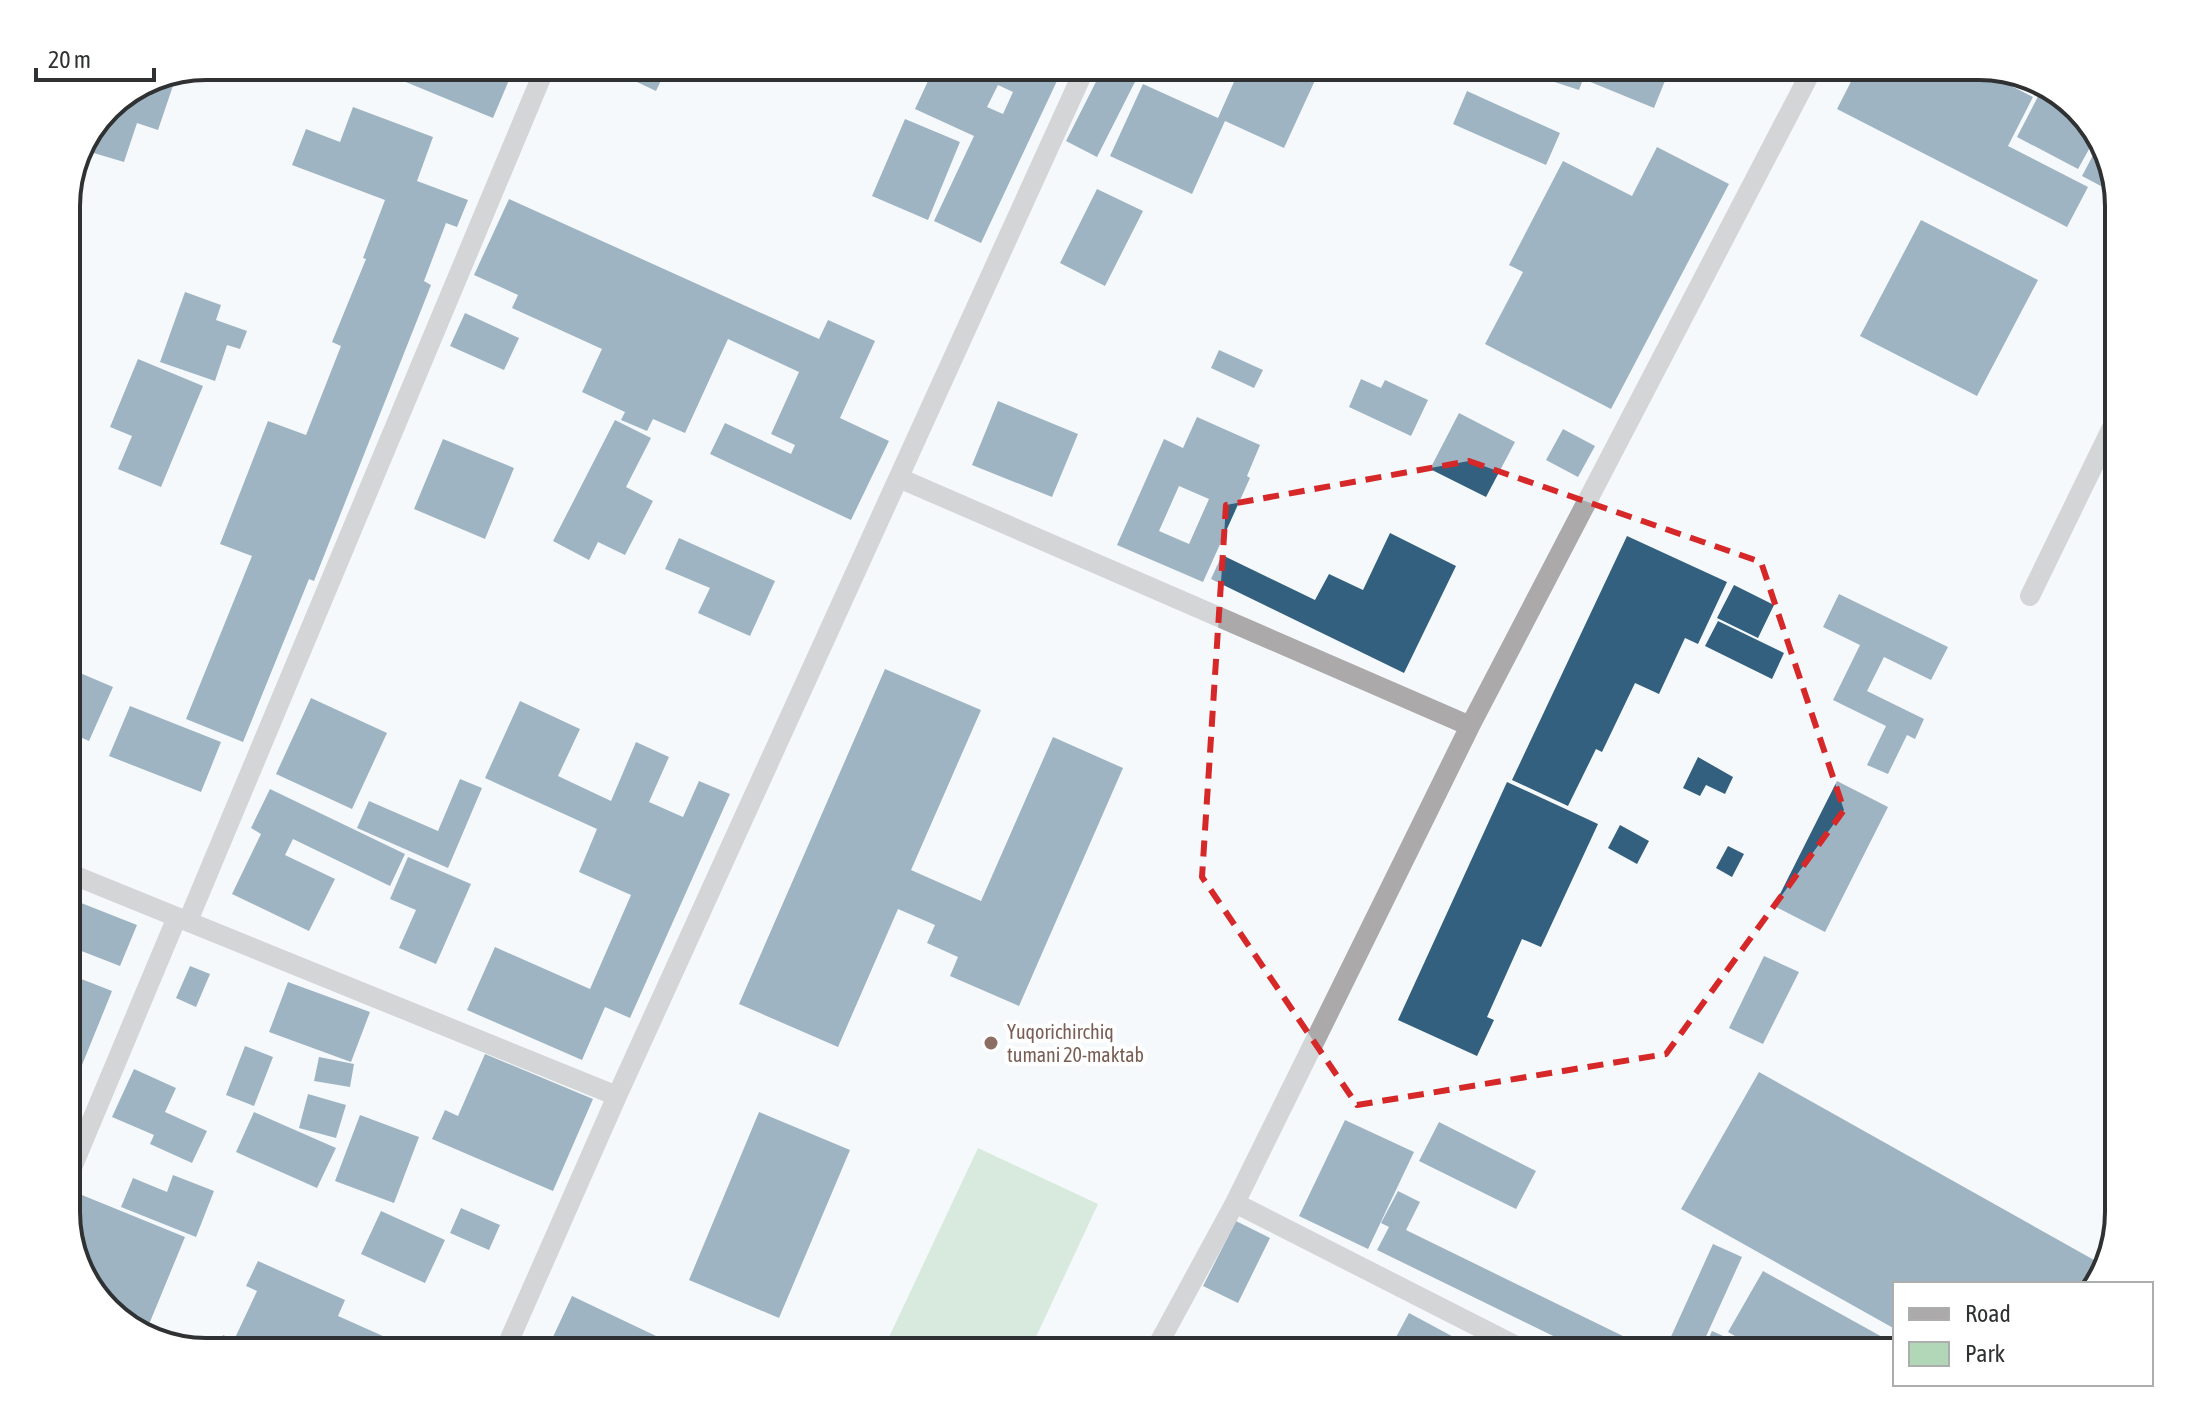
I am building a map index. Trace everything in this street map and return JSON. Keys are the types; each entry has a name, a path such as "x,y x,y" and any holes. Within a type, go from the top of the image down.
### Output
{"street":[{"path":"80,1150 540,80"},
{"path":"510,1338 617,1096 1080,80"},
{"path":"1162,1338 1235,1203 1470,726 1807,80"},
{"path":"2030,596 2105,442"},
{"path":"899,478 1470,726"},
{"path":"80,878 617,1096"},
{"path":"1235,1203 1500,1338"}],"highlighted area":[{"path":"1469,461 1761,562 1844,810 1666,1054 1357,1105 1202,877 1226,505"}],"green space":[{"path":"978,1148 1098,1204 1036,1338 889,1338"}],"building":[{"path":"401,80 509,80 493,118"},
{"path":"633,80 661,80 656,91"},
{"path":"928,80 1057,80 981,243 934,221 974,136 915,109","holes":["998,85 1013,92 1003,114 987,107"]},
{"path":"1097,80 1136,80 1097,157 1066,141"},
{"path":"1235,80 1315,80 1284,148 1225,121 1192,194 1110,156 1143,84 1218,118"},
{"path":"1548,80 1583,80 1579,90"},
{"path":"1588,80 1665,80 1654,108"},
{"path":"1852,80 2005,83 2033,97 2008,146 2088,187 2067,227 1837,109"},
{"path":"173,85 158,130 137,123 124,162 93,153 101,136 136,101"},
{"path":"1467,91 1560,133 1546,165 1453,124"},
{"path":"2038,96 2062,111 2090,147 2078,169 2017,137"},
{"path":"353,107 433,137 417,181 468,200 457,227 446,223 424,281 431,285 314,581 309,579 243,742 186,719 252,556 220,544 268,421 306,435 341,346 332,342 366,259 363,258 385,200 292,165 306,129 340,142"},
{"path":"905,119 960,142 928,220 872,196"},
{"path":"1657,147 1729,184 1611,409 1485,344 1523,272 1509,265 1563,161 1632,196"},
{"path":"2094,154 2104,187 2082,176"},
{"path":"1097,189 1143,211 1105,286 1060,263"},
{"path":"509,199 819,339 828,320 875,341 840,418 889,441 851,520 710,454 725,423 791,454 795,445 771,434 799,372 728,339 685,433 653,419 647,431 621,420 625,412 582,392 602,349 512,308 518,295 474,275"},
{"path":"1921,220 2038,280 1977,396 1860,336"},
{"path":"185,292 221,305 216,320 247,331 240,349 227,345 215,381 160,362"},
{"path":"465,313 519,338 504,370 450,346"},
{"path":"1219,350 1263,370 1254,388 1211,368"},
{"path":"138,359 203,386 161,487 118,469 132,436 110,427"},
{"path":"1361,379 1381,388 1385,380 1428,400 1411,436 1349,407"},
{"path":"998,401 1078,434 1052,497 972,465"},
{"path":"1459,413 1515,442 1486,497 1430,469"},
{"path":"1197,417 1260,445 1247,476 1250,478 1203,582 1117,545 1164,439 1183,448","holes":["1179,486 1209,499 1189,544 1159,531"]},
{"path":"615,420 651,438 626,487 653,501 625,555 598,542 589,560 553,541"},
{"path":"1563,429 1595,446 1578,477 1546,460"},
{"path":"443,439 514,468 485,539 414,509"},
{"path":"1390,533 1456,566 1404,673 1211,579 1222,555 1315,600 1329,574 1363,590"},
{"path":"1627,536 1727,582 1698,644 1685,638 1659,694 1635,683 1602,752 1596,749 1568,806 1512,780"},
{"path":"679,538 775,581 750,636 698,613 710,588 665,569"},
{"path":"1734,585 1774,605 1758,638 1717,618"},
{"path":"1839,594 1948,647 1931,680 1884,657 1867,691 1924,719 1915,739 1907,735 1888,774 1867,765 1886,726 1833,700 1860,645 1823,627"},
{"path":"1718,621 1784,653 1772,679 1705,646"},
{"path":"885,669 981,710 911,870 981,901 1053,737 1123,768 1019,1006 950,976 958,957 927,943 935,925 898,909 838,1047 739,1004"},
{"path":"80,673 113,687 89,741 80,737"},
{"path":"311,698 387,733 352,809 276,774"},
{"path":"520,701 580,729 558,776 611,801 636,742 669,757 649,802 683,817 699,781 730,794 630,1018 605,1007 582,1060 467,1010 495,947 590,989 631,895 579,872 597,829 485,778"},
{"path":"130,706 221,742 201,792 109,756"},
{"path":"1698,757 1733,777 1725,794 1706,785 1700,796 1683,788"},
{"path":"460,779 482,788 448,868 357,828 369,801 438,831"},
{"path":"1837,781 1888,807 1825,932 1774,906"},
{"path":"1507,782 1598,824 1541,947 1522,939 1487,1017 1494,1020 1477,1056 1398,1020"},
{"path":"270,789 405,854 390,886 293,839 285,855 335,879 309,931 232,894 261,834 251,828"},
{"path":"1620,825 1649,841 1637,864 1608,848"},
{"path":"1728,846 1744,854 1732,877 1716,868"},
{"path":"408,857 471,884 436,964 399,948 416,910 390,899"},
{"path":"80,903 137,925 120,966 80,950"},
{"path":"1764,956 1799,972 1763,1044 1729,1028"},
{"path":"190,966 210,974 196,1007 176,998"},
{"path":"80,978 112,991 80,1070"},
{"path":"288,982 370,1012 351,1062 269,1032"},
{"path":"245,1046 273,1057 254,1106 226,1095"},
{"path":"485,1054 593,1099 553,1191 432,1139 445,1110 458,1116"},
{"path":"319,1057 354,1064 350,1087 314,1081"},
{"path":"134,1069 176,1088 165,1112 207,1131 192,1163 150,1144 154,1135 112,1117"},
{"path":"1759,1072 2095,1260 2084,1282 1893,1282 1893,1328 1681,1209"},
{"path":"308,1094 346,1105 336,1138 299,1128"},
{"path":"254,1112 336,1148 317,1188 236,1152"},
{"path":"759,1112 850,1150 779,1318 689,1280"},
{"path":"360,1115 419,1137 394,1203 335,1181"},
{"path":"1345,1120 1414,1152 1368,1249 1299,1216"},
{"path":"1439,1122 1536,1171 1516,1209 1419,1161"},
{"path":"173,1175 214,1191 196,1237 121,1207 133,1178 167,1192"},
{"path":"1398,1191 1420,1202 1406,1230 1627,1338 1557,1338 1377,1250 1389,1227 1381,1223"},
{"path":"80,1194 185,1237 149,1324 123,1307 97,1275 84,1245"},
{"path":"461,1208 500,1225 489,1250 450,1233"},
{"path":"381,1211 445,1240 425,1283 361,1254"},
{"path":"1236,1221 1270,1238 1238,1303 1203,1286"},
{"path":"1713,1244 1742,1257 1705,1338 1670,1338"},
{"path":"258,1261 345,1300 338,1316 387,1338 235,1338 257,1291 246,1286"},
{"path":"1763,1271 1884,1338 1738,1338 1728,1332"},
{"path":"572,1296 660,1338 552,1338"},
{"path":"1409,1313 1455,1338 1396,1338"},
{"path":"1712,1331 1728,1338 1709,1338"}],"place":[{"name":"Yuqorichirchiq tumani 20-maktab","path":"991,1043"}]}
